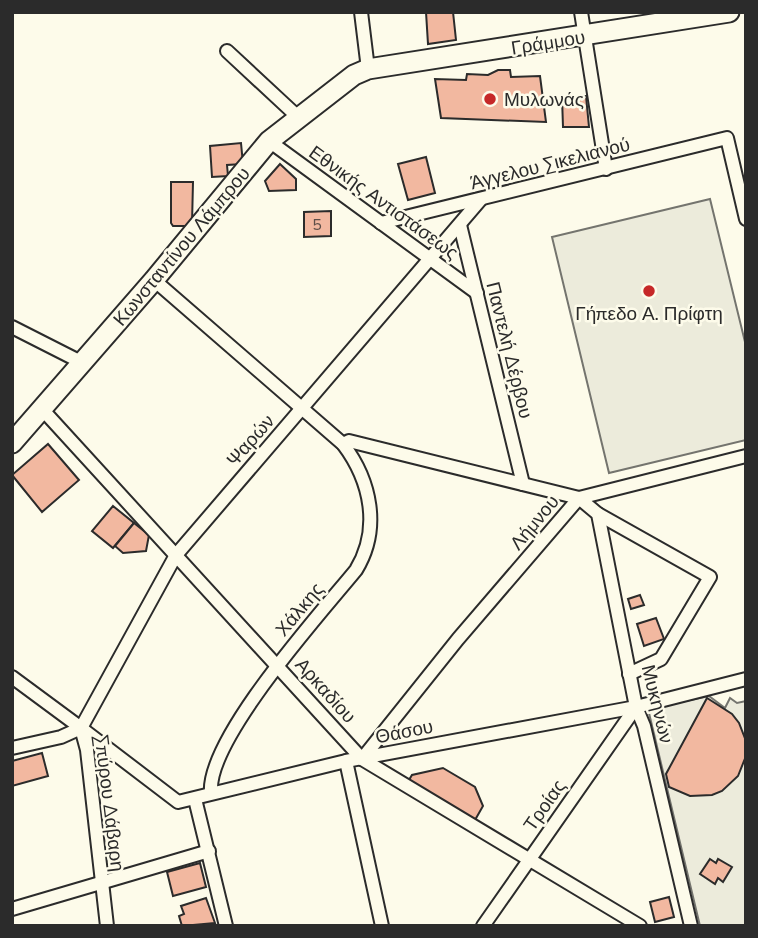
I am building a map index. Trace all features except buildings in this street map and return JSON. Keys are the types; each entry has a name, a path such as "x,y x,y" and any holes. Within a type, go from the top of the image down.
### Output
{"street":[{"path":"361,12 368,69"},
{"path":"581,12 606,169"},
{"name":"Γράμμου","path":"368,69 729,12"},
{"path":"227,51 298,117"},
{"name":"Κωνσταντίνου Λάμπρου","path":"12,443 154,280 269,141 354,75 368,69"},
{"name":"Άγγελου Σικελιανού","path":"381,223 727,138 746,219"},
{"name":"Εθνικής Αντιστάσεως","path":"269,141 477,293"},
{"name":"Ψαρών","path":"81,728 176,555 481,199"},
{"name":"Παντελή Δέρβου","path":"460,225 523,484"},
{"path":"154,280 343,444"},
{"path":"12,327 81,362"},
{"name":"Αρκαδίου","path":"42,408 362,759 639,926"},
{"name":"Λήμνου","path":"343,444 349,441 579,498 458,639 362,759"},
{"name":"Χάλκης","path":"211,793 210,776 256,691 356,570 367,552 369,495 360,467 343,444"},
{"path":"579,498 746,456"},
{"path":"579,498 598,514 710,577 661,659 629,674"},
{"name":"Μυκηνών","path":"598,514 636,707 653,764 691,926"},
{"name":"Σπύρου Δάβαρη","path":"12,677 81,728 87,750 107,926"},
{"name":"Θάσου","path":"195,799 346,761 636,707 746,679"},
{"name":"Τροίας","path":"483,926 636,707"},
{"path":"12,748 61,737 81,728 178,802 195,799 226,926"},
{"path":"346,761 382,926"},
{"path":"12,909 209,851"}],"shaded area":[{"name":"Γήπεδο Α. Πρίφτη","path":"710,199 746,346 746,440 609,473 552,237"},
{"path":"709,696 725,708 730,698 737,703 746,701 746,926 700,926 648,709"}],"place":[{"name":"Μυλωνάς","path":"490,99"},
{"name":"Γήπεδο Α. Πρίφτη","path":"649,291"}]}
